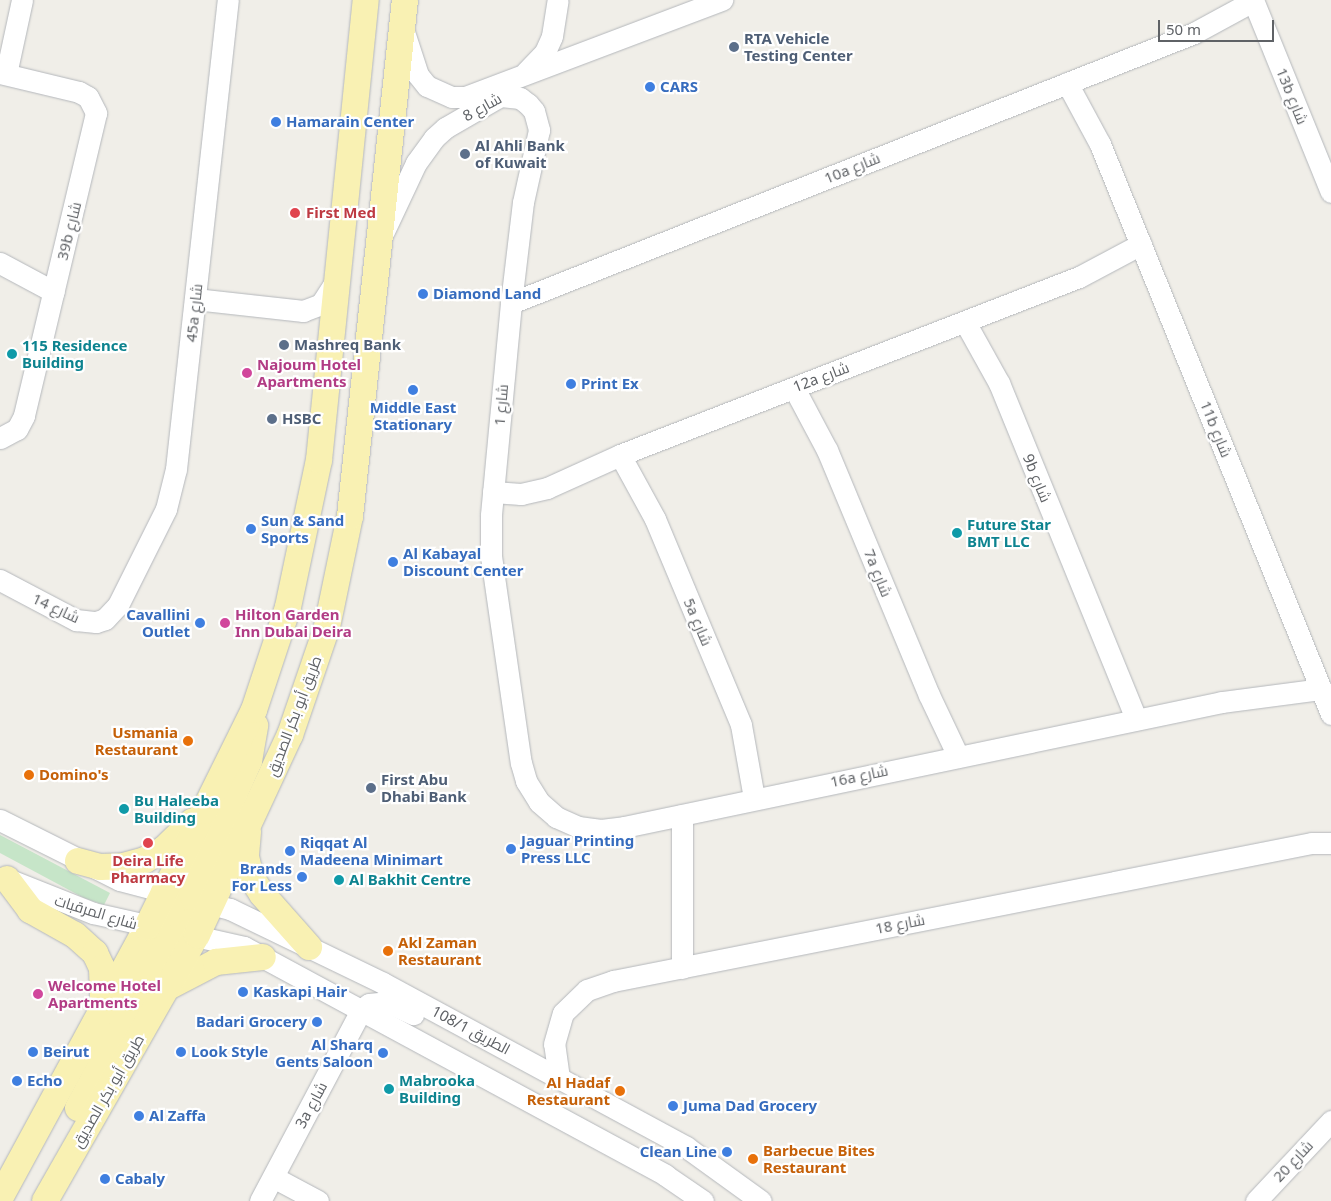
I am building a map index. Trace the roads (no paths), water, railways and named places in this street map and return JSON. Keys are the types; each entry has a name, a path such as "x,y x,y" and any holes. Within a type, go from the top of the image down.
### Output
{"main road":[{"name":"طريق أبو بكر الصديق","path":"45,1201 168,988 184,933 188,897 204,811 254,710 288,607 311,509 366,0"},
{"name":"طريق أبو بكر الصديق","path":"0,1198 147,927 188,897 253,816 290,735 310,681 340,572 350,516 405,0"},
{"path":"66,1162 66,1139 73,1118 184,933 172,913 188,897 249,761 253,744 254,710"},
{"path":"78,862 100,867 123,866 145,860 164,848 204,811"},
{"path":"253,816 247,837 246,857 252,877 262,894 309,947"},
{"path":"3,877 30,910 75,935 94,953 104,977 103,1006"},
{"path":"168,988 182,977 216,962 264,957"}],"street":[{"name":"39b شارع","path":"0,438 17,429 24,416 96,113 88,97 79,92 3,73 22,0"},
{"name":"45a شارع","path":"112,613 157,527 172,489 195,299 227,0"},
{"path":"519,78 545,52 552,36 558,0"},
{"name":"شارع 8","path":"402,27 418,75 438,93 465,97 722,0"},
{"name":"10a شارع","path":"511,304 1194,33 1255,6"},
{"name":"13b شارع","path":"1255,6 1329,184"},
{"name":"شارع 8","path":"381,237 416,163 434,138 501,96 636,33"},
{"name":"11b شارع","path":"1075,80 1331,714"},
{"name":"شارع 1","path":"501,96 520,98 528,104 534,111 538,130 524,202 511,304 494,484 493,577 518,738"},
{"name":"12a شارع","path":"494,484 564,480 628,452 1144,251"},
{"path":"0,263 54,292"},
{"path":"195,299 303,311 321,304 337,279"},
{"name":"9b شارع","path":"973,318 1109,657 1128,721"},
{"name":"7a شارع","path":"802,385 827,450 929,695 949,758"},
{"name":"5a شارع","path":"628,452 741,725 758,756 762,796"},
{"name":"شارع 14","path":"0,580 76,620 96,622 112,613"},
{"name":"16a شارع","path":"518,738 526,781 538,802 556,817 570,824 601,830 682,815 762,796 1318,682"},
{"path":"682,815 682,968"},
{"path":"0,820 78,862 120,880 188,897"},
{"name":"شارع 18","path":"559,1078 554,1044 557,1028 574,1000 587,990 613,981 1325,840"},
{"name":"شارع المرقبات","path":"3,877 71,905 147,927 184,933"},
{"name":"108/1 الطريق","path":"188,897 309,947 505,1048 686,1147 761,1201"},
{"path":"184,933 228,942 264,957 665,1175 703,1201"},
{"path":"361,1010 369,1004 387,1002 465,1040 505,1048"},
{"name":"3a شارع","path":"260,1201 361,1010"},
{"name":"شارع 20","path":"1256,1201 1331,1121"},
{"path":"273,1177 318,1201"}],"place":[{"name":"RTA Vehicle Testing Center","path":"734,47"},
{"name":"CARS","path":"650,87"},
{"name":"Hamarain Center","path":"276,122"},
{"name":"Al Ahli Bank of Kuwait","path":"465,154"},
{"name":"First Med","path":"295,213"},
{"name":"Diamond Land","path":"423,294"},
{"name":"Mashreq Bank","path":"284,345"},
{"name":"115 Residence Building","path":"12,354"},
{"name":"Najoum Hotel Apartments","path":"247,373"},
{"name":"Print Ex","path":"571,384"},
{"name":"Middle East Stationary","path":"413,390"},
{"name":"HSBC","path":"272,419"},
{"name":"Sun & Sand Sports","path":"251,529"},
{"name":"Future Star BMT LLC","path":"957,533"},
{"name":"Al Kabayal Discount Center","path":"393,562"},
{"name":"Cavallini Outlet","path":"200,623"},
{"name":"Hilton Garden Inn Dubai Deira","path":"225,623"},
{"name":"Usmania Restaurant","path":"188,741"},
{"name":"Domino's","path":"29,775"},
{"name":"First Abu Dhabi Bank","path":"371,788"},
{"name":"Bu Haleeba Building","path":"124,809"},
{"name":"Deira Life Pharmacy","path":"148,843"},
{"name":"Jaguar Printing Press LLC","path":"511,849"},
{"name":"Riqqat Al Madeena Minimart","path":"290,851"},
{"name":"Brands For Less","path":"302,877"},
{"name":"Al Bakhit Centre","path":"339,880"},
{"name":"Akl Zaman Restaurant","path":"388,951"},
{"name":"Kaskapi Hair","path":"243,992"},
{"name":"Welcome Hotel Apartments","path":"38,994"},
{"name":"Badari Grocery","path":"317,1022"},
{"name":"Beirut","path":"33,1052"},
{"name":"Look Style","path":"181,1052"},
{"name":"Al Sharq Gents Saloon","path":"383,1053"},
{"name":"Echo","path":"17,1081"},
{"name":"Mabrooka Building","path":"389,1089"},
{"name":"Al Hadaf Restaurant","path":"620,1091"},
{"name":"Juma Dad Grocery","path":"673,1106"},
{"name":"Al Zaffa","path":"139,1116"},
{"name":"Clean Line","path":"727,1152"},
{"name":"Barbecue Bites Restaurant","path":"753,1159"},
{"name":"Cabaly","path":"105,1179"}]}
